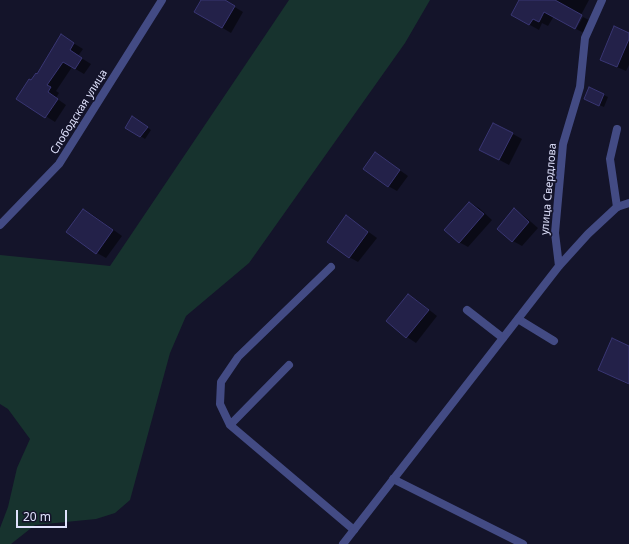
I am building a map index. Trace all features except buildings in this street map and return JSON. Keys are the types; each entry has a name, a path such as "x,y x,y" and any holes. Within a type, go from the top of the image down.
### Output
{"street":[{"name":"Слободская улица","path":"0,225 59,164 162,0"},
{"name":"улица Свердлова","path":"559,266 555,233 563,144 580,87 585,38 602,0"},
{"path":"617,129 610,159 617,208"},
{"path":"343,544 559,266 588,234 617,208 629,203"},
{"path":"331,267 238,357 221,382 220,404 230,426 354,530"},
{"path":"467,310 503,338"},
{"path":"518,318 554,342"},
{"path":"230,426 289,365"},
{"path":"393,479 523,544"}],"green space":[{"path":"289,0 430,0 405,43 249,263 186,316 170,353 130,500 115,513 96,519 35,525 11,544 0,544 0,528 8,507 17,468 30,439 8,409 0,404 0,255 110,266"}]}
